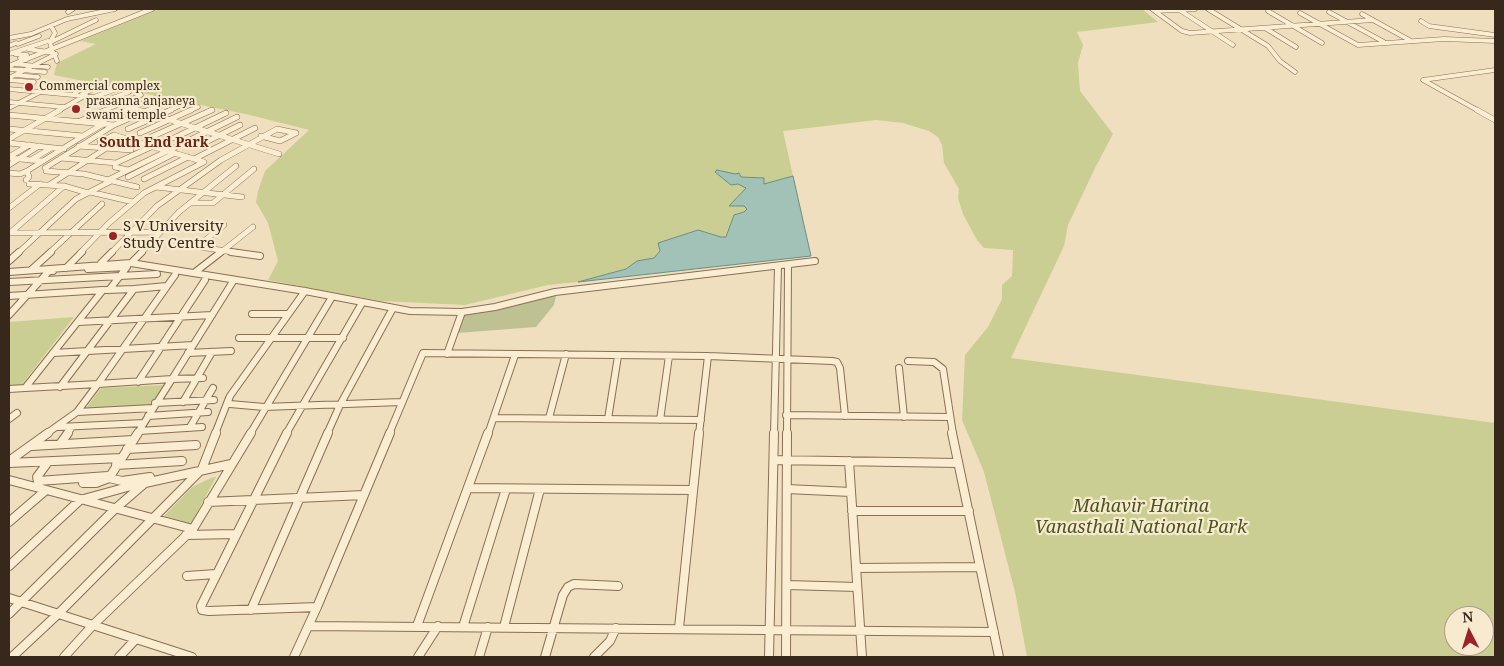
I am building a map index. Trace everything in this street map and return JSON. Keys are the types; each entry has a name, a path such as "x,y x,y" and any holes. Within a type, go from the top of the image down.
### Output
{"street":[{"path":"68,12 73,9"},
{"path":"9,38 31,34 67,19 115,9"},
{"path":"9,66 52,52 152,9"},
{"path":"1179,9 1233,45"},
{"path":"1153,10 1195,9"},
{"path":"1208,9 1272,50 1280,61 1295,72"},
{"path":"1153,10 1186,32 1373,20"},
{"path":"1268,11 1322,43"},
{"path":"1329,12 1385,43"},
{"path":"1300,13 1358,45 1462,39 1495,41"},
{"path":"1362,14 1412,41"},
{"path":"10,53 49,41 96,20"},
{"path":"1421,21 1430,26 1495,34"},
{"path":"49,41 55,33 51,26"},
{"path":"1265,28 1296,47"},
{"path":"9,46 47,32"},
{"path":"49,41 57,61"},
{"path":"9,42 32,47"},
{"path":"25,48 52,52"},
{"path":"9,84 23,70 52,52"},
{"path":"9,66 27,55 10,53"},
{"path":"20,58 26,60"},
{"path":"15,64 48,67"},
{"path":"9,66 23,70 45,72"},
{"path":"1495,70 1422,80 1495,120"},
{"path":"14,78 28,76"},
{"path":"14,78 38,77"},
{"path":"14,78 34,82"},
{"path":"14,78 11,90 84,95 195,127 279,154"},
{"path":"9,108 55,86 68,83"},
{"path":"64,94 79,84 86,86 74,94"},
{"path":"9,141 44,118 101,86"},
{"path":"94,97 116,89"},
{"path":"64,94 84,95 105,101 129,92"},
{"path":"78,122 141,95"},
{"path":"96,123 155,98"},
{"path":"137,187 112,180 46,169 105,130 170,100"},
{"path":"9,102 64,107"},
{"path":"128,129 184,104"},
{"path":"140,133 198,107"},
{"path":"151,138 212,110"},
{"path":"174,138 226,113"},
{"path":"9,116 114,125"},
{"path":"9,261 76,199 166,150 236,117"},
{"path":"9,172 20,174 27,171 103,124"},
{"path":"198,146 240,125"},
{"path":"144,179 255,128"},
{"path":"101,263 157,206 221,160 261,136 278,128 296,133 280,141 261,136"},
{"path":"9,129 83,136"},
{"path":"66,268 100,232 133,202 155,187 204,162 114,135 105,130"},
{"path":"100,142 114,135"},
{"path":"9,141 64,149"},
{"path":"49,185 110,144"},
{"path":"9,157 29,145"},
{"path":"9,165 39,146"},
{"path":"79,146 131,150"},
{"path":"61,158 116,163 153,146"},
{"path":"30,160 51,148"},
{"path":"128,177 175,153"},
{"path":"9,157 43,161"},
{"path":"116,163 115,167 128,170"},
{"path":"131,263 190,202 236,166"},
{"path":"190,202 210,204 254,170"},
{"path":"27,171 28,182 64,186 133,202"},
{"path":"9,208 40,184"},
{"path":"9,233 64,186"},
{"path":"155,187 242,197"},
{"path":"27,282 34,271 71,232 102,204"},
{"path":"198,246 224,225"},
{"path":"194,273 253,227"},
{"path":"9,233 159,232"},
{"path":"187,245 260,256"},
{"path":"9,272 66,268 101,263 131,263 431,313 462,312 495,307 555,292 611,284 815,261"},
{"path":"786,657 788,265"},
{"path":"770,657 778,266"},
{"path":"9,315 49,271 128,267 78,322 25,388"},
{"path":"9,282 157,274"},
{"path":"9,462 58,428 77,412 175,275"},
{"path":"138,382 204,280"},
{"path":"83,484 96,483 109,477 232,283"},
{"path":"9,296 167,286"},
{"path":"60,387 134,288"},
{"path":"12,657 58,614 202,469 229,398 270,338 306,291"},
{"path":"64,657 94,625 190,532 332,297"},
{"path":"317,607 202,610 203,600 252,500 301,406 362,303"},
{"path":"251,610 340,405 393,308"},
{"path":"448,354 462,312"},
{"path":"78,322 212,314"},
{"path":"252,314 288,314"},
{"path":"240,338 343,338"},
{"path":"53,353 193,345"},
{"path":"188,354 232,351"},
{"path":"183,402 200,378 212,352"},
{"path":"294,657 317,607 401,402 423,354 708,356 836,362 840,368 845,416"},
{"path":"417,626 494,418 515,354"},
{"path":"549,418 566,354"},
{"path":"608,419 618,356"},
{"path":"660,420 669,356"},
{"path":"679,628 692,490 708,356"},
{"path":"908,361 934,362 943,369 949,418 999,657"},
{"path":"899,368 904,417"},
{"path":"9,389 200,378"},
{"path":"190,428 198,413 210,400 213,388"},
{"path":"229,398 228,402 234,406 264,407 401,402"},
{"path":"77,412 210,400"},
{"path":"58,428 208,412"},
{"path":"9,419 18,413"},
{"path":"786,415 949,418"},
{"path":"494,418 701,420"},
{"path":"60,444 72,427"},
{"path":"139,431 202,427"},
{"path":"30,446 133,440"},
{"path":"127,449 196,445"},
{"path":"9,462 121,458"},
{"path":"774,460 958,463"},
{"path":"116,465 182,461"},
{"path":"849,461 862,657"},
{"path":"48,462 37,477 38,481 109,477 111,480 122,481 147,480"},
{"path":"9,566 80,500 147,480 231,464"},
{"path":"9,614 116,508 147,480"},
{"path":"10,483 154,518 190,532 235,534"},
{"path":"468,488 692,490"},
{"path":"463,626 506,489"},
{"path":"504,627 540,489"},
{"path":"787,489 851,492"},
{"path":"9,522 45,491"},
{"path":"208,502 300,496 364,495"},
{"path":"852,512 969,511"},
{"path":"856,568 980,567"},
{"path":"187,576 216,574"},
{"path":"545,657 563,595 568,587 574,584 618,586"},
{"path":"787,585 857,588"},
{"path":"9,598 136,639 175,655 192,657"},
{"path":"308,626 994,632"},
{"path":"418,657 438,626"},
{"path":"479,657 488,627"},
{"path":"594,657 604,649 616,628"},
{"path":"119,657 136,639"}],"green space":[{"name":"Mahavir Harina Vanasthali National Park","path":"159,9 1142,9 1158,22 1077,32 1083,45 1078,63 1080,91 1113,134 1068,225 1064,246 1011,358 1495,423 1495,657 1027,657 1015,592 984,472 962,420 965,355 988,327 1002,299 1002,285 1012,276 1013,250 984,248 977,240 963,214 958,198 959,189 944,163 942,145 938,137 929,131 903,123 876,120 783,131 793,176 764,184 764,178 741,177 717,170 715,172 731,185 738,184 746,188 730,206 744,206 747,209 734,215 726,237 698,230 658,243 660,251 654,258 637,261 626,269 578,282 548,285 465,305 381,301 268,280 278,261 268,223 256,202 258,191 265,171 309,130 250,115 54,75 57,63 96,44 80,41"},
{"path":"556,296 554,305 536,327 458,333 464,315"},
{"path":"74,317 20,387 9,387 9,322"},
{"path":"165,385 150,407 84,411 101,388"},
{"path":"216,477 192,522 188,523 165,516 192,487"}],"water":[{"path":"717,170 735,174 739,173 741,177 764,178 764,184 793,176 811,256 578,282 626,269 637,261 654,258 660,251 658,243 698,230 726,237 734,215 747,209 744,206 729,206 746,188 738,184 731,185 715,172"}],"place":[{"name":"Commercial complex","path":"29,87"},
{"name":"prasanna anjaneya swami temple","path":"76,109"},
{"name":"S V University Study Centre","path":"113,236"}],"district":[{"name":"South End Park","path":"154,143"}]}
